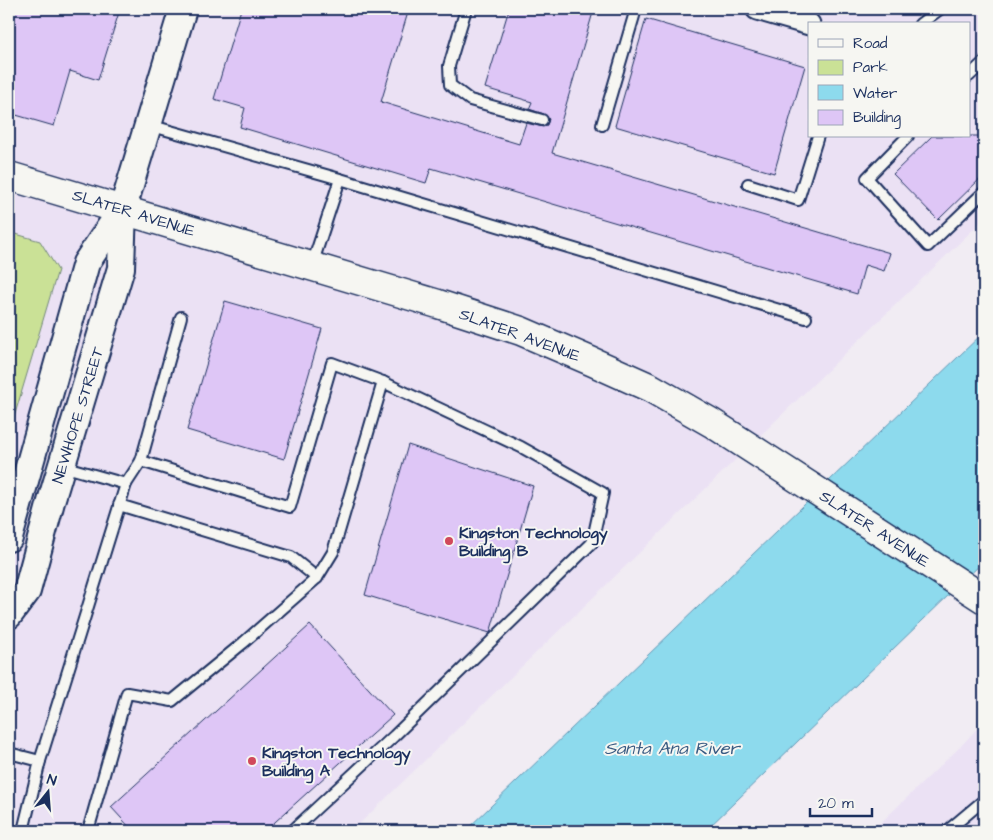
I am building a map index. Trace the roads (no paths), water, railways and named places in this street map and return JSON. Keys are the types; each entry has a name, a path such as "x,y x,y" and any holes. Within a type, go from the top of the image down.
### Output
{"main road":[{"name":"SLATER AVENUE","path":"9,176 123,208 521,331 651,388 760,453 984,599"}],"street":[{"name":"NEWHOPE STREET","path":"9,538 86,263 123,208 150,125 183,9"},
{"path":"757,9 808,24"},
{"name":"NEWHOPE STREET","path":"9,615 27,591 121,268 123,208"}],"lane":[{"path":"466,9 449,66 450,85 470,100 542,120"},
{"path":"602,125 636,9"},
{"path":"923,22 940,9"},
{"path":"970,75 984,62"},
{"path":"150,125 340,179 806,318"},
{"path":"748,184 798,200 817,138"},
{"path":"906,138 867,178 928,246 984,192"},
{"path":"312,266 340,179"},
{"path":"23,831 40,761 126,484 141,461 181,317"},
{"path":"141,461 290,507 332,363 383,382 521,448 603,493 592,543 394,736 292,831"},
{"path":"88,831 127,693 172,701 242,644 317,578 333,552 383,382"},
{"path":"62,466 126,484"},
{"path":"119,505 291,557 317,578"},
{"path":"9,753 40,761"},
{"path":"947,831 984,800"}],"water":[{"name":"Santa Ana River","path":"984,332 984,561 705,831 465,831"}],"place":[{"name":"Kingston Technology Building B","path":"449,541"},
{"name":"Kingston Technology Building A","path":"252,761"}]}
